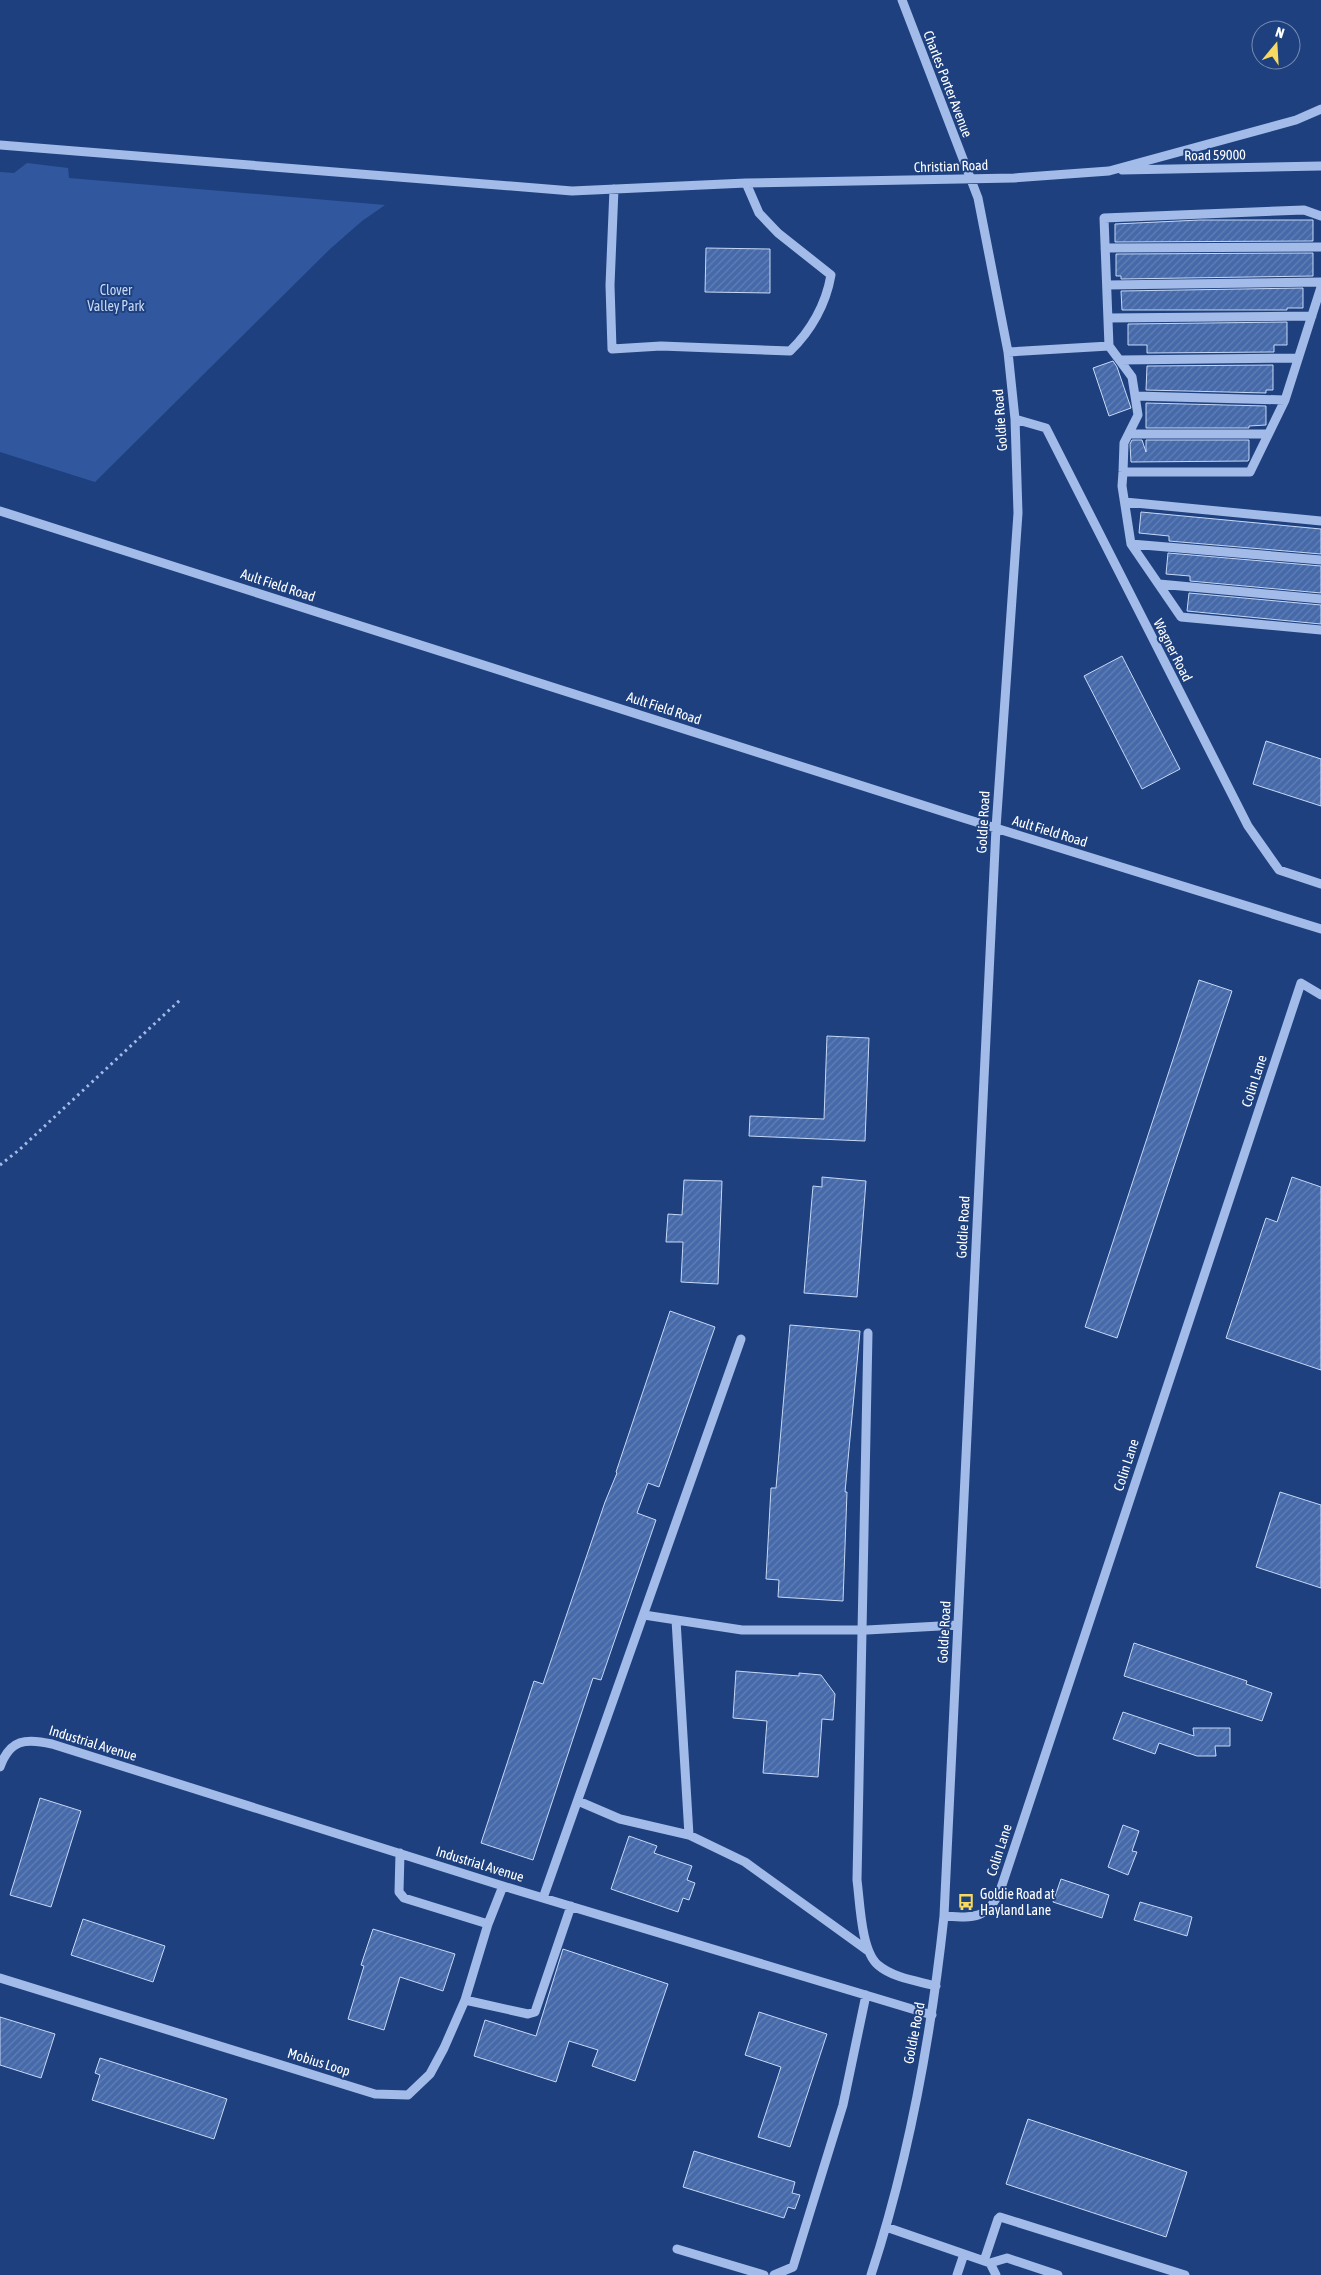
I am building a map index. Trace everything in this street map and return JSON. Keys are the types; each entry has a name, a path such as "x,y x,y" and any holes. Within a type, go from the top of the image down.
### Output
{"street":[{"name":"Charles Porter Avenue","path":"902,0 970,178"},
{"name":"Christian Road","path":"0,145 572,191 746,183 920,182 1109,171 1296,120 1321,109"},
{"name":"Road 59000","path":"1109,171 1321,166"},
{"name":"Goldie Road","path":"871,2275 899,2178 932,2015 944,1916 996,828 1018,513 1015,419 1008,352 978,198 970,178"},
{"path":"614,189 610,285 612,349 661,346 790,351 804,338 827,295 832,275 778,233 759,213 746,183"},
{"path":"1321,216 1304,210 1104,218 1109,346 1132,377 1138,415 1124,443 1122,486 1131,544 1181,617 1321,630"},
{"path":"1106,248 1321,247"},
{"path":"1107,285 1321,282"},
{"path":"1123,472 1250,472 1285,400 1321,287"},
{"path":"1108,318 1312,316"},
{"path":"1008,352 1109,346"},
{"path":"1120,360 1298,358"},
{"path":"1135,396 1285,400"},
{"name":"Wagner Road","path":"1015,419 1046,428 1248,826 1280,870 1321,884"},
{"path":"1129,434 1268,434"},
{"path":"1124,502 1321,521"},
{"name":"Ault Field Road","path":"0,511 996,828 1321,927"},
{"path":"1131,544 1321,560"},
{"path":"1159,584 1321,599"},
{"name":"Colin Lane","path":"944,1916 971,1918 988,1911 1000,1891 1301,983 1321,996"},
{"path":"867,1950 858,1880 868,1333"},
{"path":"543,1898 741,1339"},
{"path":"644,1615 742,1630 862,1630 958,1625"},
{"path":"676,1620 689,1835"},
{"name":"Industrial Avenue","path":"0,1767 8,1750 20,1742 32,1739 52,1744 400,1854 932,2015"},
{"path":"578,1801 620,1819 689,1835 745,1862 867,1950 878,1965 897,1975 936,1986"},
{"path":"400,1854 399,1892 404,1898 488,1924"},
{"name":"Mobius Loop","path":"0,1978 374,2094 408,2095 430,2074 444,2048 464,2000 488,1924 504,1886"},
{"path":"464,2000 528,2014 535,2012 571,1906"},
{"path":"774,2275 793,2267 843,2105 866,1995"},
{"path":"996,2275 987,2262 1000,2216 1185,2275"},
{"path":"886,2227 987,2262 1007,2258 1058,2275"},
{"path":"677,2250 764,2275"},
{"path":"957,2275 964,2254"}],"path":[{"path":"0,1165 180,1000"}],"green space":[{"name":"Clover Valley Park","path":"27,163 68,168 69,178 385,205 362,221 330,249 95,482 0,452 0,172 14,173"}],"building":[{"path":"1200,220 1313,220 1313,241 1115,242 1115,224"},
{"path":"706,248 770,249 770,293 705,292"},
{"path":"1313,253 1313,276 1121,279 1121,276 1116,276 1116,254"},
{"path":"1303,288 1303,308 1287,308 1287,310 1122,310 1121,291"},
{"path":"1287,322 1287,345 1274,345 1274,352 1147,353 1147,345 1128,345 1128,324"},
{"path":"1113,361 1117,367 1131,408 1109,416 1093,368"},
{"path":"1273,365 1273,390 1266,390 1266,393 1146,390 1147,366"},
{"path":"1146,403 1266,406 1266,425 1249,426 1249,428 1146,428"},
{"path":"1132,440 1142,440 1146,452 1146,440 1249,440 1249,459 1248,461 1131,462 1130,444"},
{"path":"1141,512 1321,529 1321,554 1169,541 1169,536 1139,533"},
{"path":"1168,553 1321,566 1321,593 1190,581 1190,576 1166,574"},
{"path":"1189,593 1321,605 1321,624 1187,611"},
{"path":"1122,656 1180,769 1142,789 1084,676"},
{"path":"1266,741 1321,759 1321,806 1253,784"},
{"path":"1199,980 1232,991 1117,1338 1085,1327"},
{"path":"827,1036 869,1038 865,1141 749,1136 750,1116 824,1119"},
{"path":"822,1177 866,1181 857,1297 804,1293 813,1186 822,1187"},
{"path":"1292,1177 1321,1187 1321,1370 1226,1338 1266,1218 1277,1222"},
{"path":"684,1180 722,1181 718,1284 681,1282 683,1242 666,1242 668,1214 682,1215"},
{"path":"670,1311 715,1327 659,1487 648,1483 637,1513 656,1520 601,1680 593,1678 533,1860 481,1843 534,1681 543,1684 605,1502 617,1473"},
{"path":"790,1325 860,1331 845,1492 847,1492 843,1601 778,1597 779,1580 766,1579 771,1488 776,1488"},
{"path":"1280,1492 1321,1505 1321,1588 1256,1567"},
{"path":"1134,1643 1247,1681 1246,1684 1272,1693 1262,1721 1124,1676"},
{"path":"736,1671 799,1676 799,1673 821,1675 835,1694 833,1720 822,1719 818,1777 763,1773 767,1721 733,1718"},
{"path":"1123,1712 1194,1736 1193,1728 1230,1728 1230,1746 1215,1746 1216,1756 1197,1756 1159,1743 1155,1754 1113,1739"},
{"path":"40,1798 81,1811 51,1907 10,1895"},
{"path":"1123,1825 1139,1831 1132,1851 1137,1852 1128,1875 1108,1867"},
{"path":"629,1836 657,1846 654,1853 692,1866 687,1880 695,1883 689,1900 683,1898 678,1912 611,1889"},
{"path":"1061,1879 1109,1895 1102,1918 1053,1902"},
{"path":"1140,1902 1192,1917 1187,1936 1134,1920"},
{"path":"83,1919 165,1946 153,1982 71,1955"},
{"path":"373,1929 455,1954 443,1991 400,1977 384,2030 348,2019 364,1966 361,1965"},
{"path":"563,1949 668,1984 635,2081 592,2066 598,2050 569,2041 556,2082 474,2056 485,2020 536,2036"},
{"path":"759,2012 827,2034 790,2147 758,2137 781,2067 745,2055"},
{"path":"0,2017 55,2034 41,2078 0,2065"},
{"path":"100,2058 227,2099 214,2139 92,2100 100,2075 95,2073"},
{"path":"1028,2119 1187,2172 1166,2237 1006,2184"},
{"path":"694,2151 795,2182 792,2193 800,2195 795,2209 788,2207 784,2218 683,2187"}],"place":[{"name":"Goldie Road at Hayland Lane","path":"966,1902"}]}
